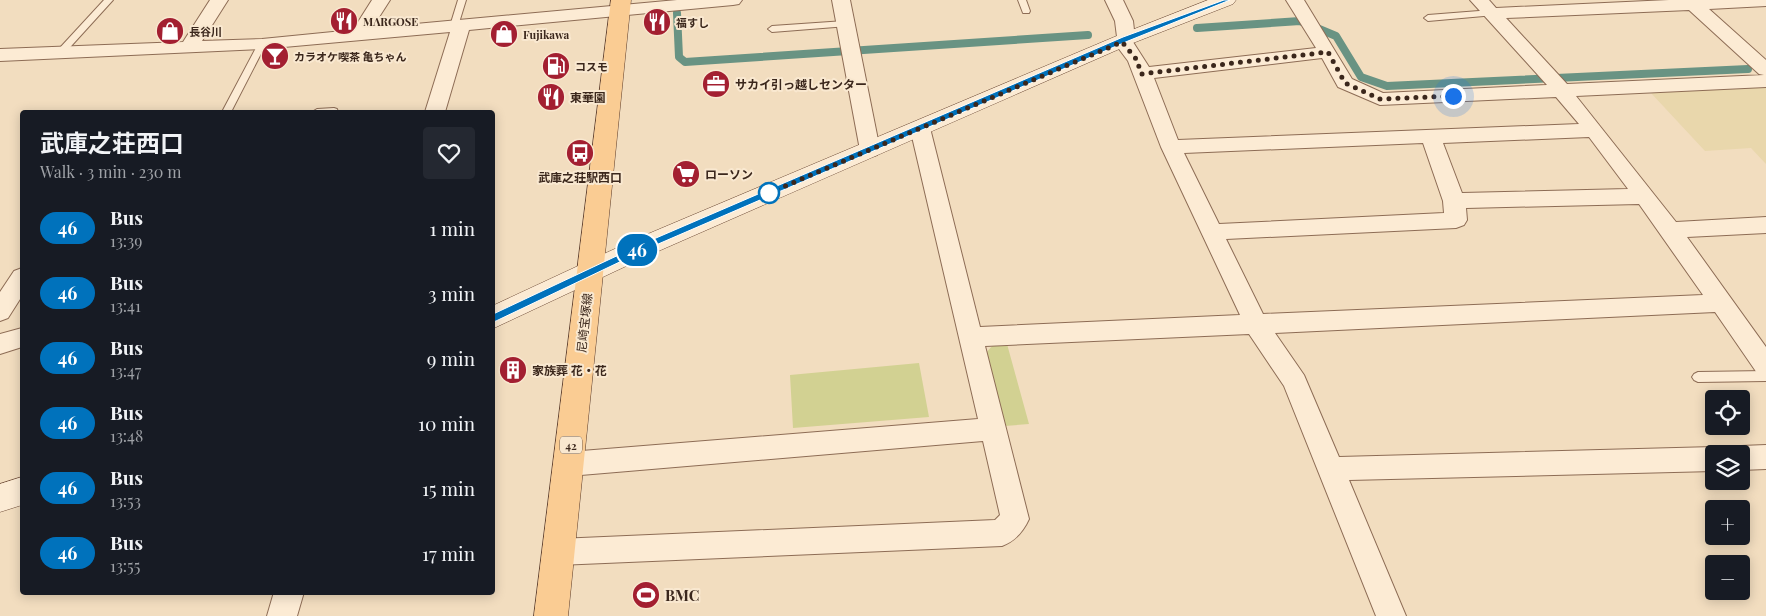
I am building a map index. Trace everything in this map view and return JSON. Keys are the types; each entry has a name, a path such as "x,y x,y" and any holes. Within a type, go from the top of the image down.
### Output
{"main road":[{"path":"495,317 645,246 1124,40 1226,0"},
{"name":"尼崎宝塚線","path":"551,616 621,4"},
{"path":"0,498 20,492"}],"street":[{"path":"188,48 219,0"},
{"path":"359,35 380,0"},
{"path":"1,57 262,44 458,26 621,4 733,0"},
{"path":"840,0 870,150"},
{"path":"1114,0 1124,21 1124,40 1137,60 1171,147 1257,326 1295,382 1391,616"},
{"path":"1295,0 1345,83 1380,99 1766,81"},
{"path":"1486,7 1766,1"},
{"path":"1693,4 1766,70"},
{"path":"1486,7 1563,91 1594,130 1670,230 1766,366"},
{"path":"436,110 458,26"},
{"path":"1141,74 1328,52"},
{"path":"558,552 1002,533 1015,519 920,128"},
{"path":"1171,147 1594,130"},
{"path":"1212,232 1456,220 1454,201 1432,137"},
{"path":"1454,201 1644,196"},
{"path":"1670,230 1766,225"},
{"path":"0,312 20,280"},
{"path":"972,337 1257,326 1722,303"},
{"path":"0,344 20,339"},
{"path":"569,464 993,429"},
{"path":"1750,458 1766,457"},
{"path":"1332,469 1705,459"},
{"path":"282,616 288,595"}],"lane":[{"path":"60,53 109,0"},
{"path":"458,26 462,0"},
{"path":"1022,0 1026,11"},
{"path":"1428,18 1486,7"},
{"path":"772,29 845,24"},
{"path":"227,110 262,44"},
{"path":"1698,377 1766,376"}],"shaded area":[{"path":"1766,87 1766,164 1751,148 1705,151 1651,93"},
{"path":"1007,344 1029,424 1005,426 985,354 993,345"},
{"path":"919,363 929,417 793,428 790,375"}],"waterway":[{"path":"677,13 679,57 685,62 1088,35"},
{"path":"1197,28 1300,21 1336,36 1361,77 1387,86 1748,69"}],"bus line":[{"name":"46","path":"495,317 527,304 645,246 1126,39 1226,0"}],"place":[{"name":"MARGOSE","path":"344,21"},
{"name":"福すし","path":"657,22"},
{"name":"長谷川","path":"170,31"},
{"name":"Fujikawa","path":"504,34"},
{"name":"カラオケ喫茶 亀ちゃん","path":"275,56"},
{"name":"コスモ","path":"556,66"},
{"name":"サカイ引っ越しセンター","path":"716,84"},
{"name":"東華園","path":"551,97"},
{"name":"武庫之荘駅西口","path":"580,153"},
{"name":"ローソン","path":"686,174"},
{"name":"家族葬 花・花","path":"513,370"},
{"name":"BMC","path":"646,595"}],"route":[{"path":"769,193 1122,42 1137,60 1141,74 1328,52 1345,83 1380,99 1453,96"}]}
